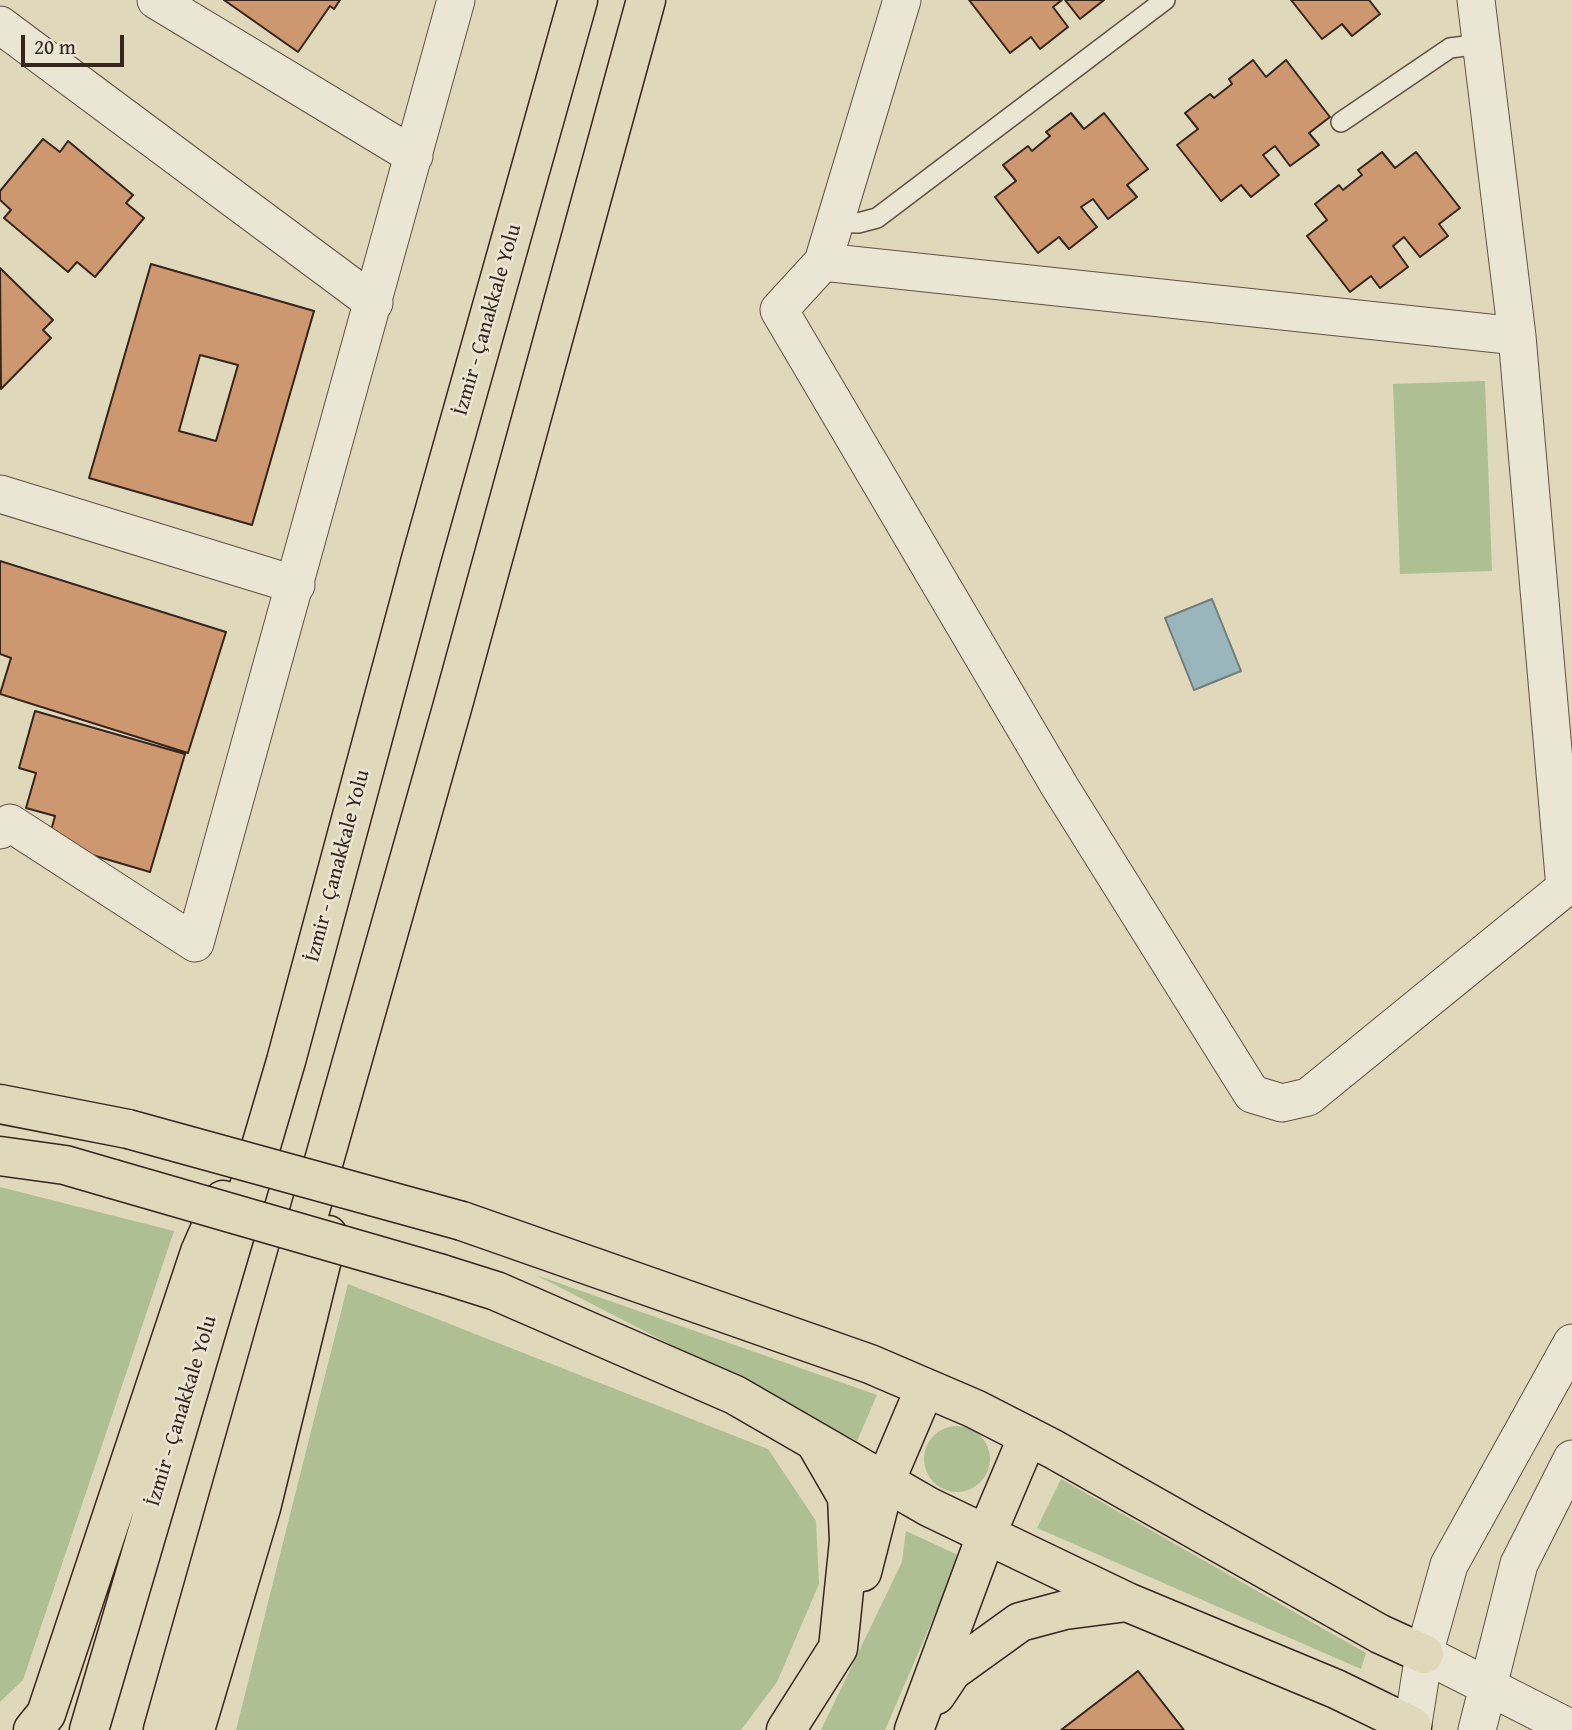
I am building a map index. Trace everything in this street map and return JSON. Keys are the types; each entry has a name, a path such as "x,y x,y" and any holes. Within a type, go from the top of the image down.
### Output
{"highway":[{"name":"İzmir - Çanakkale Yolu","path":"89,1730 286,1061 421,559 578,0"},
{"path":"163,1730 452,708 646,0"},
{"path":"195,1730 261,1508 397,966 452,708"},
{"path":"33,1730 46,1714 200,1252 286,1061"},
{"path":"0,1104 128,1129 462,1221 870,1364 1028,1436 1380,1634 1424,1654"},
{"path":"0,1156 65,1166 113,1179 496,1291 735,1395 817,1445 929,1507 1127,1602 1336,1689 1415,1729"},
{"path":"786,1730 838,1648 869,1550 885,1482 925,1388"},
{"path":"917,1723 987,1533 1028,1436"},
{"path":"817,1445 847,1497 849,1541 838,1648"},
{"path":"917,1723 952,1671 1020,1622 1065,1610 1127,1602"}],"street":[{"path":"156,0 414,156"},
{"path":"3,821 195,943 456,0"},
{"path":"902,0 823,262 779,310 1060,787 1252,1094 1282,1103 1308,1097 1568,885 1517,336 1476,0"},
{"path":"0,25 374,303"},
{"path":"823,262 1517,336"},
{"path":"0,494 296,584"},
{"path":"1415,1729 1424,1654 1450,1565 1572,1343"},
{"path":"1477,1730 1486,1685 1519,1564 1572,1459"},
{"path":"1424,1654 1572,1729"}],"lane":[{"path":"835,222 858,223 877,218 1165,0"},
{"path":"1341,122 1450,48 1481,44"}],"green space":[{"path":"1485,381 1492,571 1400,574 1393,384"},
{"path":"0,1187 174,1231 23,1680 0,1702"},
{"path":"536,1275 877,1395 857,1441"},
{"path":"348,1284 768,1449 816,1521 819,1584 777,1682 741,1730 236,1730"},
{"path":"957,1426 970,1429 980,1436 987,1446 990,1459 987,1472 980,1482 970,1489 957,1492 944,1489 934,1482 927,1472 924,1459 927,1446 934,1436 944,1429"},
{"path":"1061,1479 1366,1653 1361,1669 1037,1528"},
{"path":"906,1531 960,1556 885,1730 821,1730 902,1562"}],"water":[{"path":"1212,599 1241,671 1194,690 1165,618"}],"building":[{"path":"224,0 340,0 334,9 330,6 298,52"},
{"path":"969,0 1062,0 1053,7 1068,27 1040,49 1031,37 1010,53"},
{"path":"1065,0 1104,0 1080,19"},
{"path":"1291,0 1369,0 1380,14 1352,36 1342,24 1322,39"},
{"path":"1253,60 1266,77 1286,60 1330,117 1309,133 1319,145 1290,166 1275,146 1263,155 1279,175 1251,197 1241,185 1221,201 1177,145 1198,129 1185,113 1210,94 1214,98 1232,84 1229,79"},
{"path":"1071,113 1084,129 1104,113 1148,169 1127,185 1137,197 1108,219 1093,199 1081,207 1097,227 1069,249 1059,237 1038,253 995,197 1016,181 1003,165 1028,146 1032,151 1050,136 1046,132"},
{"path":"43,139 60,152 68,141 133,195 126,203 144,218 95,277 77,262 68,272 4,218 11,210 0,200 0,191"},
{"path":"1382,152 1395,168 1416,152 1460,208 1439,224 1448,236 1420,257 1404,237 1393,246 1408,267 1380,288 1371,276 1350,292 1307,236 1327,220 1315,204 1339,185 1343,190 1362,175 1358,170"},
{"path":"151,264 314,311 252,525 89,478","holes":["200,355 238,365 216,441 179,431"]},
{"path":"0,268 53,320 43,330 51,338 1,389"},
{"path":"0,561 226,632 188,753 0,694 11,658 0,654"},
{"path":"35,711 185,754 150,872 48,842 55,816 26,808 36,773 19,768"},
{"path":"1138,1671 1184,1730 1061,1730"}]}
